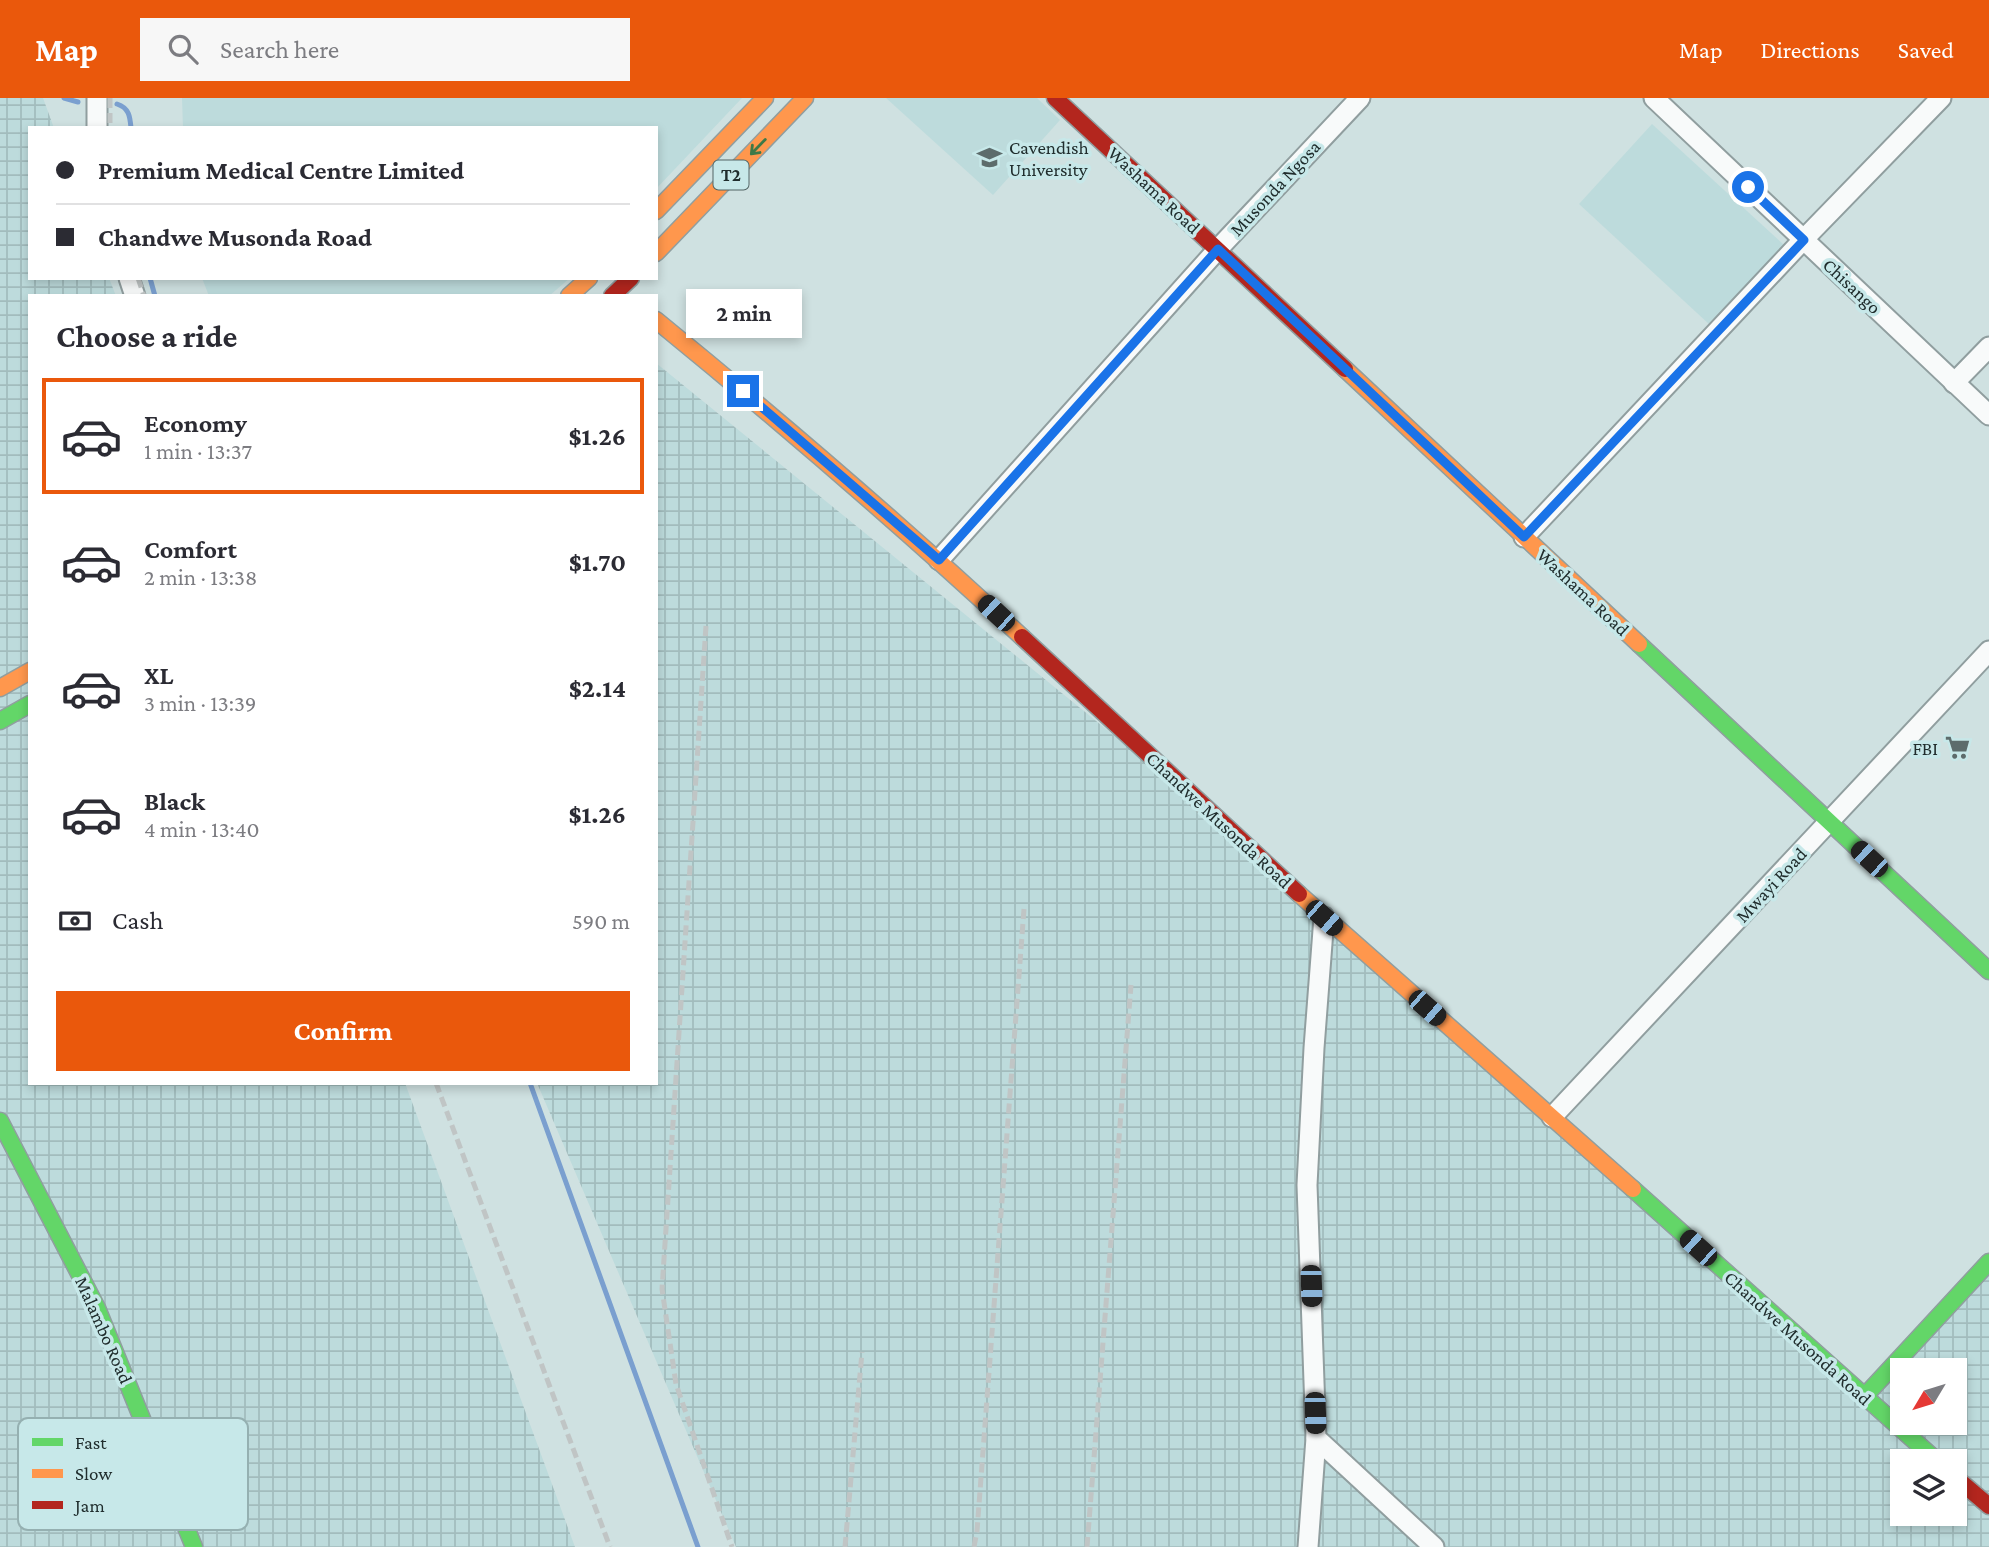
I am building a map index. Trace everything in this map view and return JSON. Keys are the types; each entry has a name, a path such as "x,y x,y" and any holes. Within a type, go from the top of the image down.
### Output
{"street":[{"path":"97,98 97,126"},
{"name":"T2","path":"658,209 765,98"},
{"name":"T2","path":"658,251 805,98"},
{"name":"Washama Road","path":"1055,98 1989,971"},
{"name":"Musonda Ngosa","path":"939,560 1218,249 1360,98"},
{"name":"Chisango","path":"1654,98 1989,415"},
{"path":"1524,537 1941,98"},
{"path":"571,294 587,280"},
{"name":"Chandwe Musonda Road","path":"658,322 757,402 939,560 1324,918 1552,1117 1923,1449"},
{"path":"1954,383 1989,347"},
{"name":"Mwayi Road","path":"1552,1117 1989,651"},
{"path":"0,688 28,672"},
{"path":"0,721 28,705"},
{"path":"1308,1547 1316,1438 1307,1185 1324,918"},
{"name":"Malambo Road","path":"0,1121 97,1308 142,1418"},
{"path":"1864,1397 1989,1262"},
{"path":"1316,1438 1434,1547"},
{"path":"1967,1487 1989,1506"},
{"name":"Malambo Road","path":"187,1530 194,1547"}],"shaded area":[{"path":"0,98 43,98 53,126 28,126 28,280 110,280 115,294 28,294 28,1085 406,1085 575,1547 0,1547"},
{"path":"182,98 742,98 658,187 658,126 183,126"},
{"name":"Cavendish University","path":"886,98 1037,98 1060,120 993,195"},
{"path":"1652,124 1784,245 1710,325 1579,204"},
{"path":"203,280 568,280 551,294 208,294"},
{"path":"658,365 1326,908 1868,1392 1890,1370 1890,1435 1967,1435 1967,1358 1902,1358 1989,1270 1989,1547 736,1547 538,1085 658,1085"}],"waterway":[{"path":"64,98 78,102"},
{"path":"117,104 128,113 131,126"},
{"path":"151,280 154,294"},
{"path":"531,1085 698,1547"}],"railway":[{"path":"110,98 110,126"},
{"path":"139,280 143,294"},
{"path":"706,626 662,1289 676,1384 732,1547"},
{"path":"974,1547 1024,909"},
{"path":"1087,1547 1131,985"},
{"path":"437,1085 610,1547"},
{"path":"845,1547 862,1352"}],"traffic: fast":[{"path":"1639,644 1989,971"},
{"path":"0,721 28,705"},
{"path":"0,1121 97,1308 142,1418"},
{"path":"1633,1189 1924,1449"},
{"path":"1864,1397 1989,1262"},
{"path":"187,1530 194,1547"}],"traffic: slow":[{"path":"658,209 765,98"},
{"path":"658,251 805,98"},
{"path":"571,294 587,280"},
{"path":"658,322 841,476 1022,637"},
{"path":"1345,369 1639,644"},
{"path":"0,688 28,672"},
{"path":"1299,894 1633,1189"}],"traffic: jam":[{"path":"1055,98 1345,369"},
{"path":"614,294 629,280"},
{"path":"1022,637 1299,894"},
{"path":"1967,1487 1989,1506"}],"place":[{"name":"Cavendish University","path":"989,158"},
{"name":"FBI","path":"1958,748"}],"route":[{"path":"743,391 939,560 1218,249 1524,537 1804,240 1748,187"}]}
